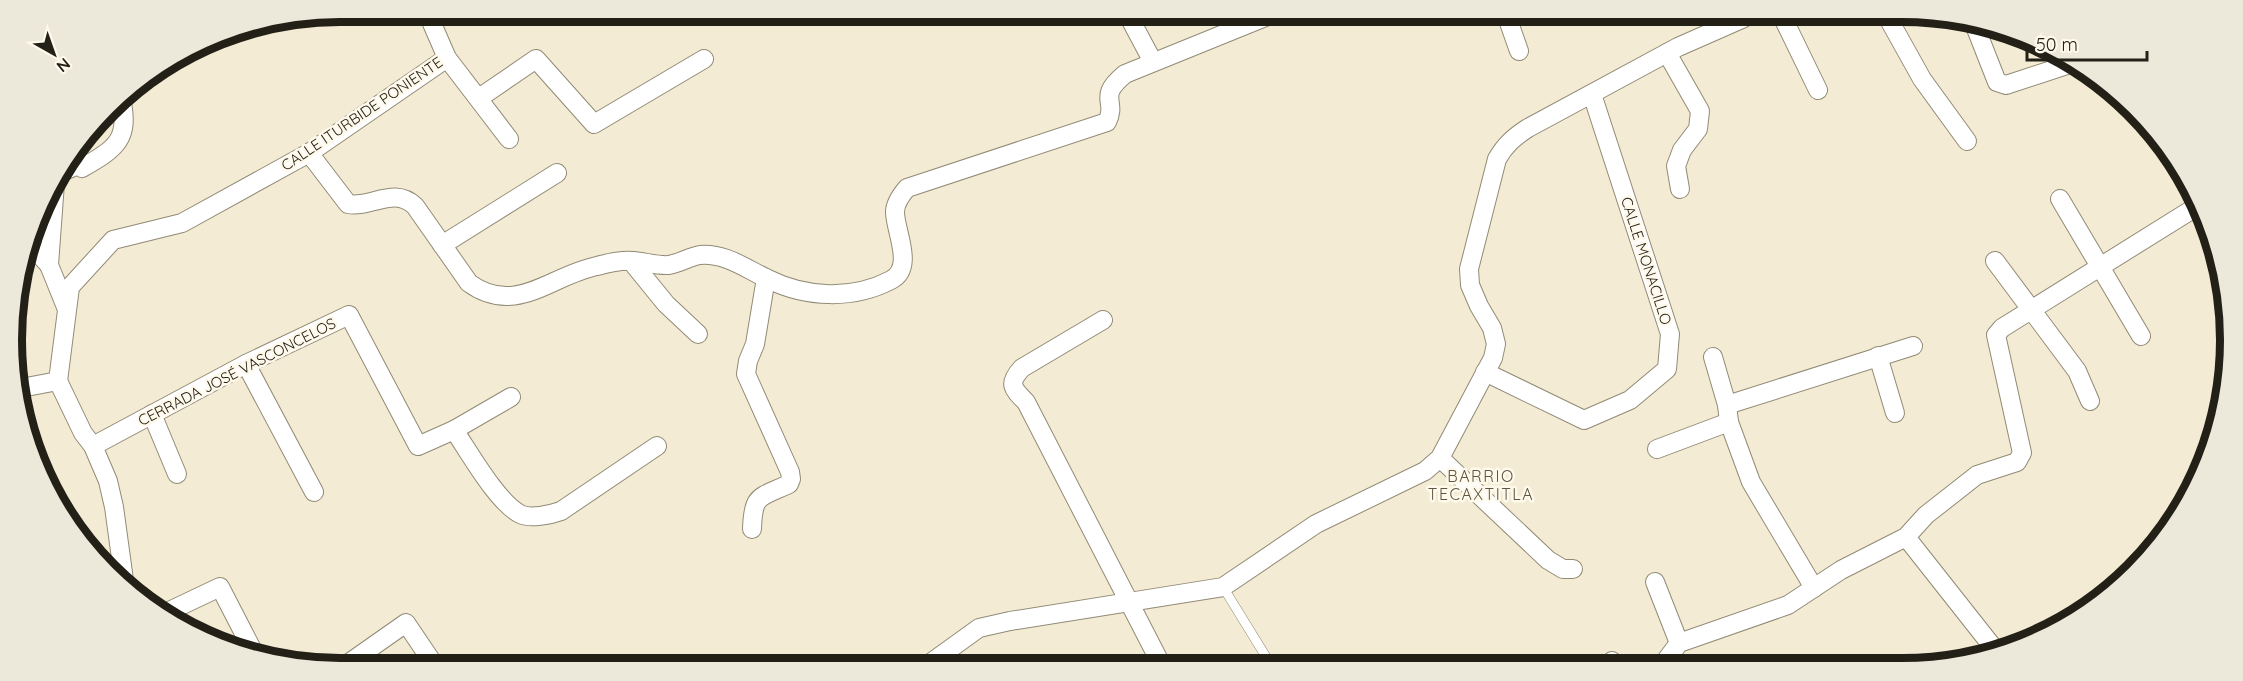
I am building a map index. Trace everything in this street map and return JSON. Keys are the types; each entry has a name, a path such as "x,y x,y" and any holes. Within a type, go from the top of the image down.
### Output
{"street":[{"name":"CALLE ITURBIDE PONIENTE","path":"58,381 70,287 113,240 182,223 309,153 447,58 431,22"},
{"path":"1132,22 1153,62"},
{"path":"309,153 348,204 357,205 395,197 406,198 415,206 469,283 490,294 508,297 528,293 593,267 631,261 669,265 699,255 733,261 787,288 820,295 853,292 881,285 894,279 901,270 903,256 895,211 898,199 907,188 1107,122 1111,114 1108,99 1112,86 1125,74 1253,22"},
{"path":"1509,22 1520,51"},
{"path":"937,658 979,628 1223,587 1316,524 1425,471 1440,458 1493,358 1496,344 1492,328 1470,285 1469,269 1497,159 1505,146 1514,136 1667,53 1735,22"},
{"path":"1785,22 1818,90"},
{"path":"1890,22 1922,79 1967,141"},
{"path":"1977,31 1997,82 2006,85 2064,66"},
{"path":"1667,53 1700,111 1698,129 1682,150 1676,166 1680,189"},
{"path":"447,58 508,139"},
{"path":"479,98 536,59 594,124 704,58"},
{"name":"CALLE MONACILLO","path":"1485,372 1584,420 1630,400 1667,369 1670,334 1592,94"},
{"path":"76,164 112,150 123,134 125,119 123,109"},
{"path":"442,245 557,173"},
{"path":"2060,199 2141,336"},
{"path":"49,265 53,204"},
{"path":"1668,658 1678,643 1788,605 1841,570 1906,537 1926,515 1977,475 2017,462 2022,453 1996,335 2002,328 2031,309 2192,209"},
{"path":"35,250 49,265 66,308"},
{"path":"631,261 666,304 698,334"},
{"path":"1995,261 2077,371 2090,401"},
{"path":"752,529 753,509 758,499 789,484 791,479 790,472 746,374 748,361 755,344 766,278"},
{"name":"CERRADA JOSÉ VASCONCELOS","path":"93,446 246,364 349,315 418,446 454,430 511,398"},
{"path":"1103,320 1022,368 1015,375 1012,383 1014,390 1026,402 1158,658"},
{"path":"1657,449 1728,413 1878,356 1913,346"},
{"path":"1878,356 1895,413"},
{"path":"1713,357 1728,413 1751,482 1814,588"},
{"path":"246,364 314,492"},
{"path":"26,387 58,381 83,433 93,446 110,490 123,572"},
{"path":"152,414 177,474"},
{"path":"454,430 500,497 521,514 550,515 561,511 657,446"},
{"path":"1440,458 1548,560 1563,569 1573,569"},
{"path":"1906,537 1992,646"},
{"path":"1655,582 1678,643"},
{"path":"172,610 220,587 250,646"},
{"path":"356,658 406,623 430,658"}],"lane":[{"path":"1223,587 1267,658"}],"district":[{"name":"BARRIO TECAXTITLA","path":"1481,485"}]}
